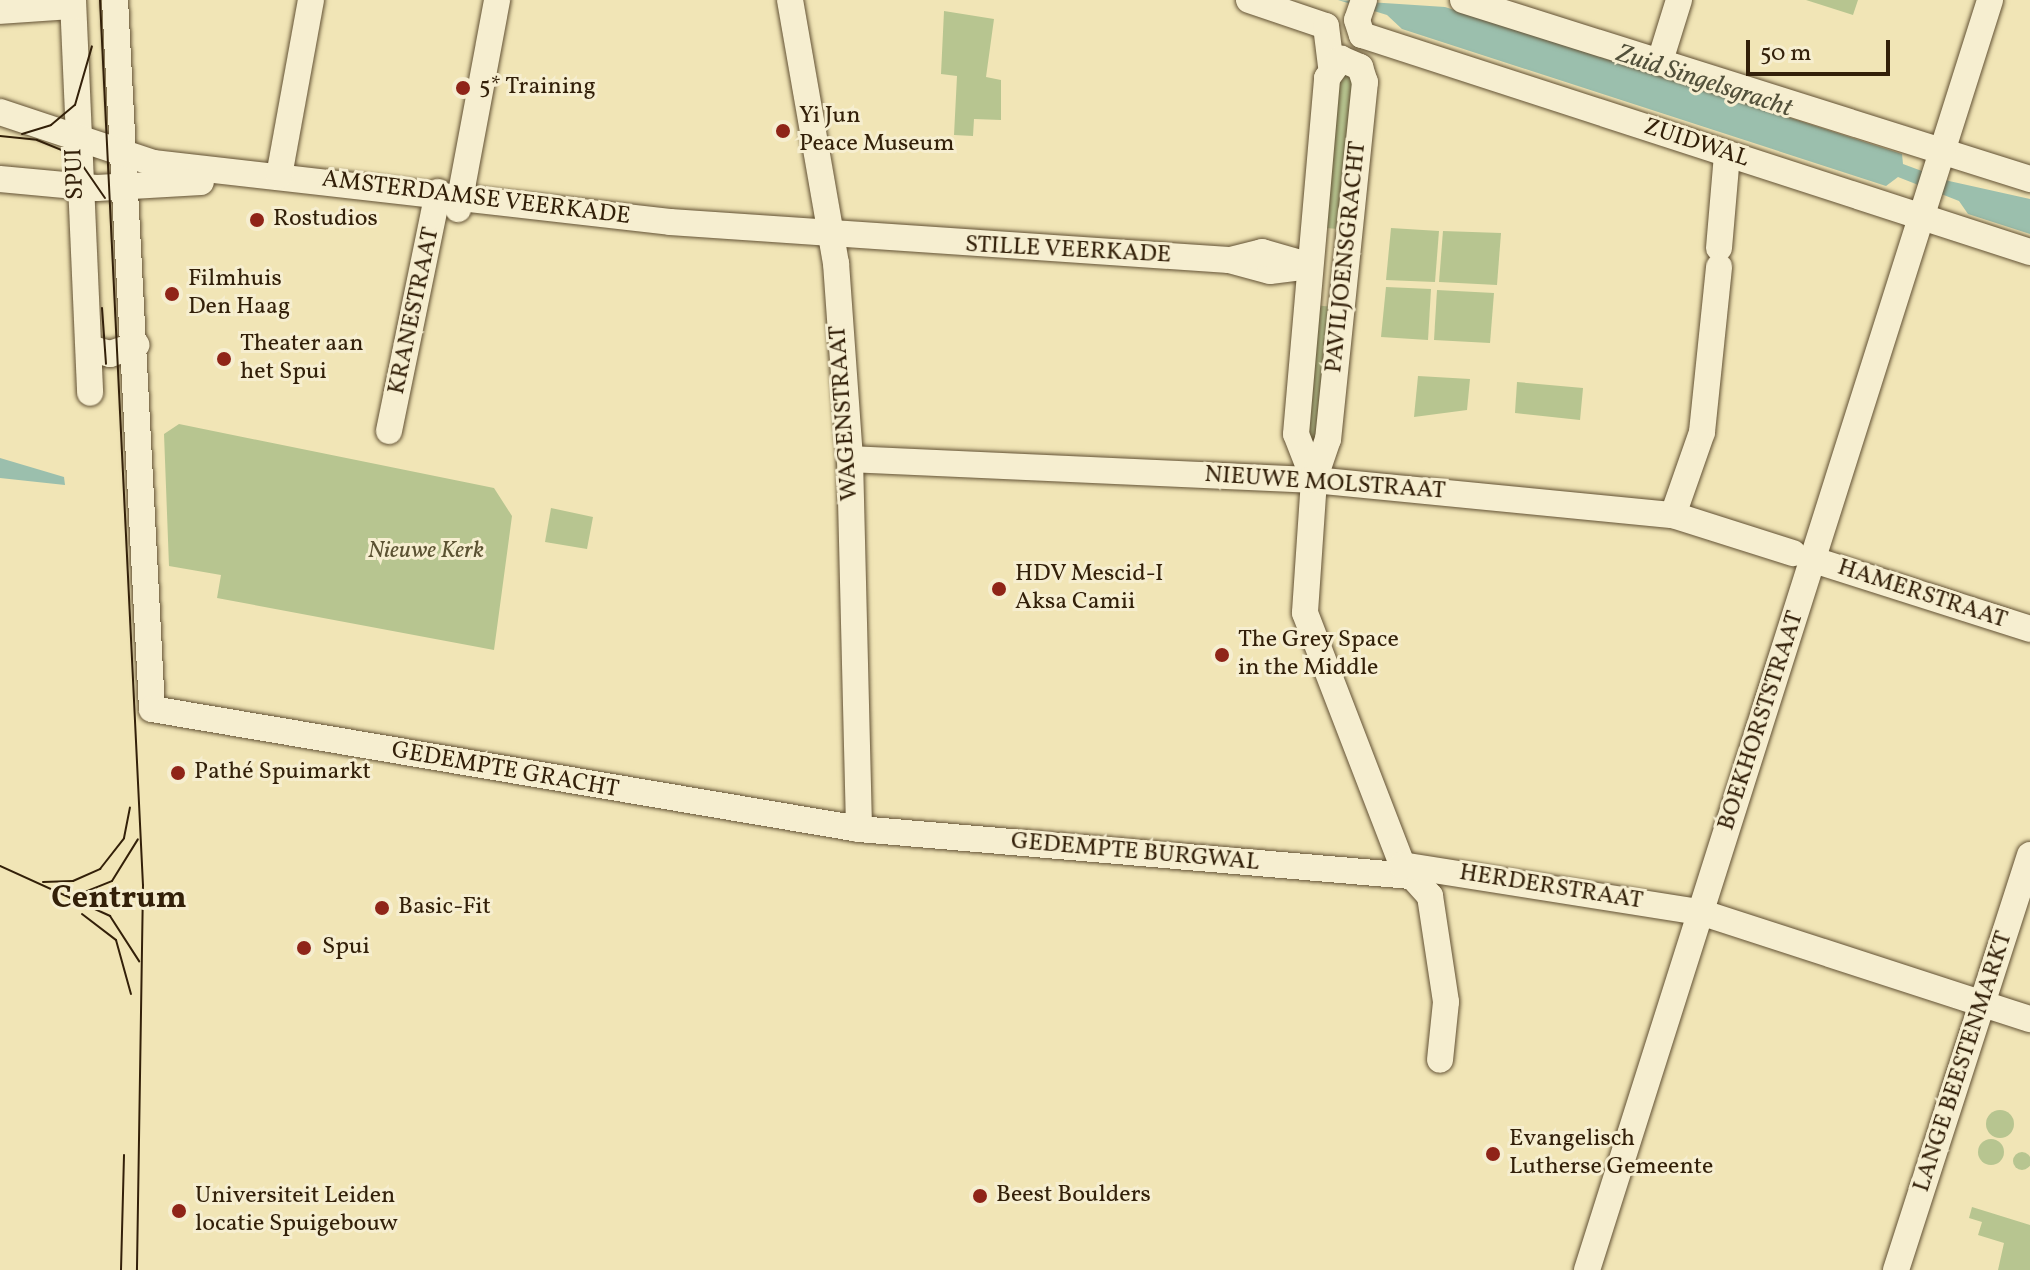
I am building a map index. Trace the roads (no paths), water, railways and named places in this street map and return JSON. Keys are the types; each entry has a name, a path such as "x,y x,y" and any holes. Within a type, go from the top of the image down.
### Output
{"street":[{"name":"SPUI","path":"115,0 136,345 152,709"},
{"path":"279,176 311,0"},
{"name":"KRANESTRAAT","path":"389,431 497,0"},
{"name":"WAGENSTRAAT","path":"790,0 831,242 850,459 859,829"},
{"name":"PAVILJOENSGRACHT","path":"1249,0 1326,26 1331,66 1296,434 1314,480"},
{"path":"1463,0 1660,61 1931,183 2030,179"},
{"path":"1660,61 1679,0"},
{"name":"BOEKHORSTSTRAAT","path":"1587,1270 1700,912 1804,557 1990,0"},
{"name":"SPUI","path":"73,3 76,187 90,393"},
{"path":"0,11 73,3"},
{"name":"ZUIDWAL","path":"1362,15 1727,154 1931,183 2030,252"},
{"name":"PAVILJOENSGRACHT","path":"1331,66 1355,61 1365,82 1328,439 1314,480 1305,613 1407,870 1430,896 1439,929 1446,1002 1440,1060"},
{"name":"AMSTERDAMSE VEERKADE","path":"0,112 75,132 153,163 279,176 448,202"},
{"path":"1673,515 1702,432 1727,154"},
{"name":"AMSTERDAMSE VEERKADE","path":"0,179 76,187 192,181 448,202 831,242"},
{"name":"STILLE VEERKADE","path":"831,242 908,242 1229,260 1262,252 1345,275"},
{"path":"89,348 110,354 136,345"},
{"name":"NIEUWE MOLSTRAAT","path":"850,459 1314,480 1673,515 1804,557"},
{"name":"HAMERSTRAAT","path":"1804,557 2030,629"},
{"name":"GEDEMPTE GRACHT","path":"152,709 859,829"},
{"name":"GEDEMPTE BURGWAL","path":"859,829 1407,870"},
{"name":"LANGE BEESTENMARKT","path":"1896,1270 2030,855"},
{"name":"HERDERSTRAAT","path":"1407,870 1700,912 2030,1019"}],"tram line":[{"path":"100,0 143,885 137,1270"},
{"path":"22,134 51,125 75,105 92,46"},
{"path":"0,136 37,140 76,156 105,198"},
{"path":"102,308 106,364"},
{"path":"43,882 73,881 100,869 124,838 130,808"},
{"path":"70,898 112,881 138,839"},
{"path":"0,866 110,916 139,961"},
{"path":"82,914 116,940 131,994"},
{"path":"121,1270 124,1155"}],"place":[{"name":"5* Training","path":"463,88"},
{"name":"Yi Jun Peace Museum","path":"783,131"},
{"name":"Rostudios","path":"257,220"},
{"name":"Filmhuis Den Haag","path":"172,294"},
{"name":"Theater aan het Spui","path":"224,359"},
{"name":"HDV Mescid-I Aksa Camii","path":"999,589"},
{"name":"The Grey Space in the Middle","path":"1222,655"},
{"name":"Pathé Spuimarkt","path":"178,773"},
{"name":"Basic-Fit","path":"382,908"},
{"name":"Spui","path":"304,948"},
{"name":"Evangelisch Lutherse Gemeente","path":"1493,1154"},
{"name":"Beest Boulders","path":"980,1196"},
{"name":"Universiteit Leiden locatie Spuigebouw","path":"179,1211"}],"district":[{"name":"Centrum","path":"119,899"}],"water label":[{"name":"Zuid Singelsgracht","path":"1704,82"}],"park label":[{"name":"Nieuwe Kerk","path":"426,552"}]}
